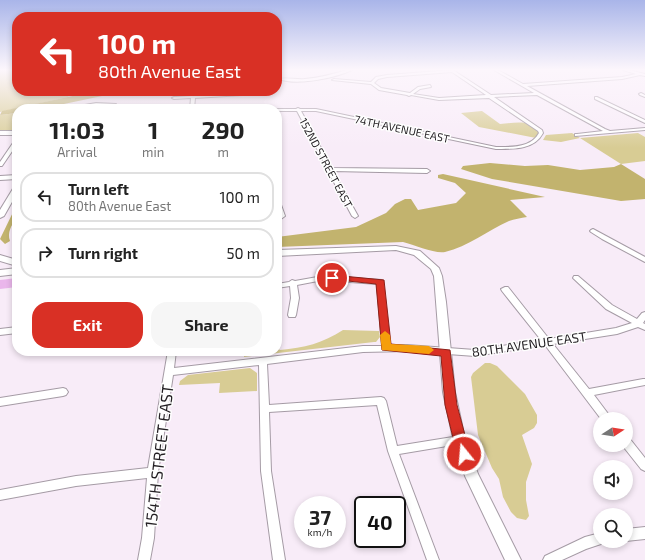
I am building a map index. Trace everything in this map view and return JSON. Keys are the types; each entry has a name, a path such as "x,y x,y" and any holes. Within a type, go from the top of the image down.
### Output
{"street":[{"path":"174,98 207,96"},
{"path":"422,96 446,100 503,96"},
{"path":"540,96 603,130 610,132"},
{"path":"192,104 193,97"},
{"name":"74TH AVENUE EAST","path":"282,110 316,110 459,141 503,148 529,144 539,138 542,133 540,130 490,97"},
{"path":"596,98 645,122"},
{"name":"152ND STREET EAST","path":"298,109 328,169 355,216"},
{"path":"577,135 645,129"},
{"path":"0,133 12,133"},
{"path":"0,165 12,148"},
{"path":"328,169 427,171"},
{"path":"0,178 12,177"},
{"path":"0,216 12,196"},
{"path":"593,230 604,238 645,260"},
{"path":"282,253 363,248 396,248 410,251 426,259 435,268 438,276 451,405 459,440 472,476 513,560"},
{"path":"0,258 12,262"},
{"path":"0,273 12,272"},
{"path":"282,285 292,282 332,278 380,282 386,348"},
{"path":"576,278 609,307 642,325 645,315"},
{"path":"292,282 295,289 296,299 292,314"},
{"path":"505,289 602,412"},
{"name":"80TH AVENUE EAST","path":"170,372 345,350 386,348 475,353 617,331 642,325"},
{"path":"0,332 12,331"},
{"name":"154TH STREET EAST","path":"144,560 149,531 153,472 172,356"},
{"path":"263,361 266,471 279,560"},
{"path":"587,393 642,382"},
{"path":"0,402 63,392"},
{"path":"264,409 381,402 393,451 433,560"},
{"path":"393,451 459,440"},
{"path":"633,451 645,466"},
{"path":"0,495 76,481 153,472"},
{"path":"633,534 645,533"},
{"path":"549,560 593,542"}],"shaded area":[{"path":"0,96 69,96 36,104 12,104 12,109 0,112"},
{"path":"72,96 101,96 64,104 35,104"},
{"path":"12,109 12,114 0,115 2,111"},
{"path":"482,111 500,124 528,124 537,129 540,134 536,138 479,127 461,113"},
{"path":"12,114 12,131 0,131 0,115"},
{"path":"572,133 580,138 561,142 543,140 546,135"},
{"path":"638,133 645,137 645,161 621,164 580,138"},
{"path":"490,163 525,166 548,165 580,170 614,167 621,164 645,179 645,199 621,201 492,179 461,169 463,166"},
{"path":"443,174 545,197 510,200 527,217 509,221 462,246 445,252 430,251 403,242 282,247 282,236 356,227 386,213 395,204 405,199 411,199 418,210 456,203 466,193 455,183 438,178 438,175"},
{"path":"12,214 12,225 9,235 10,241 5,244 0,239"},
{"path":"12,279 12,288 0,289 0,280"},
{"path":"343,330 379,331 380,337 376,342 282,353 282,350 321,342"},
{"path":"485,363 490,363 497,366 525,394 537,415 537,423 534,428 522,435 532,464 526,482 526,500 529,516 526,520 517,518 511,512 503,497 499,479 492,468 478,435 471,377 473,373"},
{"path":"250,368 257,373 257,391 219,393 220,383 179,385 180,381 188,375"}],"slow traffic":[{"path":"385,335 386,348 429,350"}],"route":[{"path":"332,278 380,282 386,348 407,348 446,352 451,405 464,454"}]}
